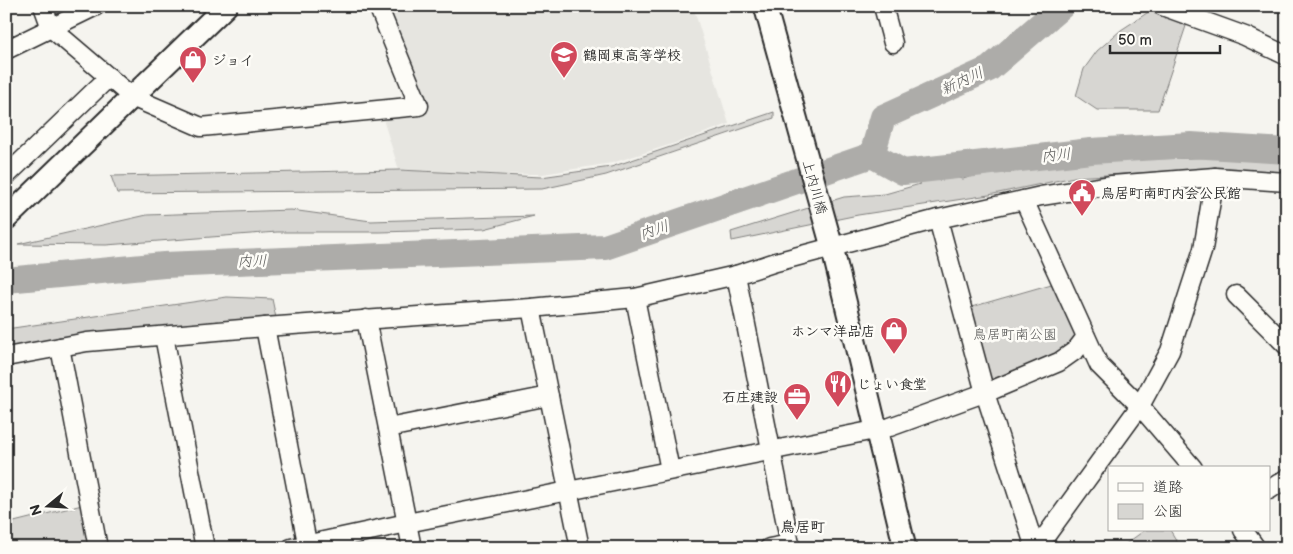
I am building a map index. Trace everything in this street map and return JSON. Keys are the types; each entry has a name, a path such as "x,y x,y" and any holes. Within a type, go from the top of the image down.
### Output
{"street":[{"path":"44,6 51,28 132,97 201,127 419,106 378,6"},
{"path":"6,50 96,6"},
{"path":"6,219 226,6"},
{"name":"上内川橋","path":"765,6 830,241 905,548"},
{"path":"883,6 894,43"},
{"path":"1171,8 1245,36 1287,56"},
{"path":"6,176 109,77"},
{"path":"1036,548 1140,406 1170,351 1202,249 1215,177"},
{"path":"6,357 87,342 366,319 531,308 635,298 736,275 830,241 1024,200 1112,185 1215,177 1287,182"},
{"path":"1024,200 1099,365 1140,406 1191,466"},
{"path":"938,219 985,393 1036,548"},
{"path":"736,275 790,546 769,548"},
{"path":"1236,295 1287,346"},
{"path":"635,298 670,470"},
{"path":"531,308 580,548"},
{"path":"366,319 412,548"},
{"path":"265,327 302,547 568,490 890,427 985,393 1058,362 1076,350 1086,337"},
{"path":"164,336 205,548"},
{"path":"60,347 98,548"},
{"path":"388,428 549,396"},
{"path":"1270,489 1287,478"},
{"path":"1245,532 1256,548"}],"shaded area":[{"name":"鶴岡東高等学校","path":"384,6 693,6 729,124 612,163 543,174 471,174 399,170 382,116 427,111"}],"green space":[{"path":"1153,9 1186,26 1158,110 1097,110 1076,96 1084,69 1097,51 1121,30"},
{"path":"774,112 774,118 606,175 542,189 117,193 111,176 399,170 541,177 611,167"},
{"path":"1231,157 1287,160 1287,177 1189,170 1074,177 989,195 858,215 732,241 731,232 844,197 885,194 920,184 923,179 943,174 963,179 989,171 1009,171 1111,160"},
{"path":"291,210 371,221 534,216 484,229 277,232 106,245 18,244 147,215"},
{"name":"鳥居町南公園","path":"1055,283 1081,338 1070,350 988,387 968,308"},
{"path":"227,297 272,299 276,318 6,349 6,329"},
{"path":"86,504 95,548 6,548 6,524"},
{"path":"1142,532 1171,532 1181,548 1120,548"}],"waterway":[{"name":"新内川","path":"872,155 883,117 989,69 1062,6"},
{"name":"内川","path":"6,280 164,265 605,247 872,155 903,172 1091,151 1191,145 1287,151"}],"place":[{"name":"鶴岡東高等学校","path":"564,79"},
{"name":"ジョイ","path":"193,84"},
{"name":"鳥居町南町内会公民館","path":"1082,217"},
{"name":"ホンマ洋品店","path":"894,355"},
{"name":"じょい食堂","path":"838,408"},
{"name":"石庄建設","path":"797,421"}],"district":[{"name":"鳥居町","path":"803,527"}]}
